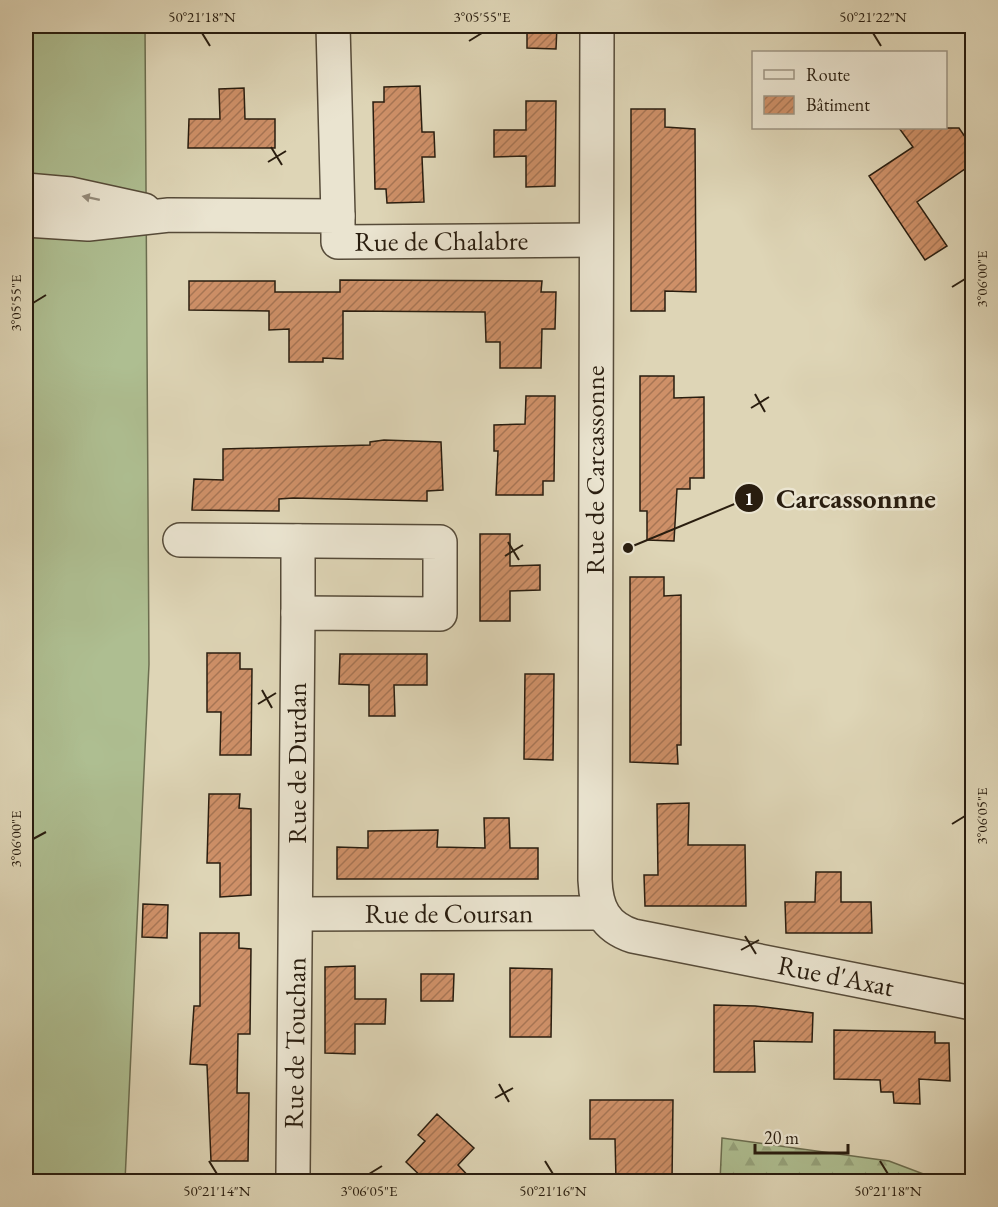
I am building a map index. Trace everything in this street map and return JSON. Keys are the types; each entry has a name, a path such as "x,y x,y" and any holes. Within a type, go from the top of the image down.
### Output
{"street":[{"path":"333,26 338,216"},
{"name":"Rue de Carcassonne","path":"597,26 595,880 600,914"},
{"name":"Rue de Chalabre","path":"26,190 85,196 169,215"},
{"name":"Rue de Chalabre","path":"26,220 88,224 169,215 338,216 338,242 596,240"},
{"path":"180,540 440,542 440,614 298,613"},
{"name":"Rue de Durdan","path":"297,914 298,541"},
{"name":"Rue de Coursan","path":"297,914 600,914"},
{"name":"Rue de Touchan","path":"293,1173 297,914"},
{"name":"Rue d'Axat","path":"600,914 621,932 633,936 972,1003"}],"green space":[{"path":"26,26 145,26 149,664 125,1181 26,1181"},
{"path":"722,1138 889,1161 942,1181 720,1181"}],"building":[{"path":"527,26 557,26 556,49 527,48"},
{"path":"420,86 422,132 434,132 435,157 422,157 424,202 387,203 386,189 375,189 373,102 384,102 384,87"},
{"path":"244,88 245,119 275,119 275,148 188,148 189,119 220,119 219,89"},
{"path":"526,101 556,101 555,186 526,187 526,156 494,157 494,130 526,130"},
{"path":"631,109 665,109 665,127 695,129 696,292 665,291 665,311 631,311"},
{"path":"959,128 972,147 972,164 917,202 947,246 925,260 869,176 913,147 900,129"},
{"path":"340,280 542,281 541,292 556,292 555,329 542,329 541,368 500,368 500,342 486,342 485,312 343,311 343,359 323,358 323,362 289,362 289,329 269,330 269,311 189,310 189,281 275,281 275,292 340,292"},
{"path":"640,376 674,376 674,398 704,397 704,478 690,478 690,489 677,489 674,541 647,540 647,511 640,511"},
{"path":"526,396 555,396 554,481 543,481 543,495 496,495 498,451 494,451 494,425 525,424"},
{"path":"384,440 441,442 443,490 427,491 427,501 293,498 279,499 279,511 192,510 194,479 223,480 223,449 370,445 370,442"},
{"path":"480,534 510,534 510,566 540,565 540,590 510,591 510,621 480,621"},
{"path":"630,577 664,577 664,596 681,595 681,745 677,745 678,764 630,762"},
{"path":"207,653 240,653 240,669 252,669 251,755 220,755 221,712 207,712"},
{"path":"340,654 427,654 427,685 394,685 395,716 369,716 369,685 339,684"},
{"path":"525,674 554,674 553,760 524,759"},
{"path":"209,794 240,794 239,808 251,809 251,895 220,897 220,863 207,863"},
{"path":"689,803 688,845 745,845 746,906 645,906 644,875 658,875 657,804"},
{"path":"484,818 509,818 510,848 538,848 538,879 337,879 337,847 368,848 368,831 438,830 437,847 485,848"},
{"path":"816,872 841,872 841,902 871,902 872,933 786,933 785,902 815,902"},
{"path":"143,904 168,905 167,938 142,937"},
{"path":"200,933 239,933 239,948 251,949 250,1034 238,1034 237,1093 249,1093 248,1161 211,1161 207,1065 190,1064 194,1006 200,1006"},
{"path":"355,966 355,999 386,999 385,1024 355,1024 355,1054 325,1053 325,967"},
{"path":"510,968 552,969 551,1037 510,1037"},
{"path":"421,974 454,974 453,1001 421,1001"},
{"path":"714,1005 755,1006 813,1013 812,1042 754,1041 755,1072 714,1072"},
{"path":"834,1030 935,1032 935,1043 949,1043 950,1081 919,1079 920,1104 894,1103 893,1092 881,1092 880,1080 834,1079"},
{"path":"590,1100 673,1100 672,1182 616,1180 615,1139 590,1139"},
{"path":"437,1114 474,1148 458,1165 474,1182 427,1182 406,1162 425,1141 418,1135"}],"place":[{"name":"Carcassonnne","path":"628,548"}]}
